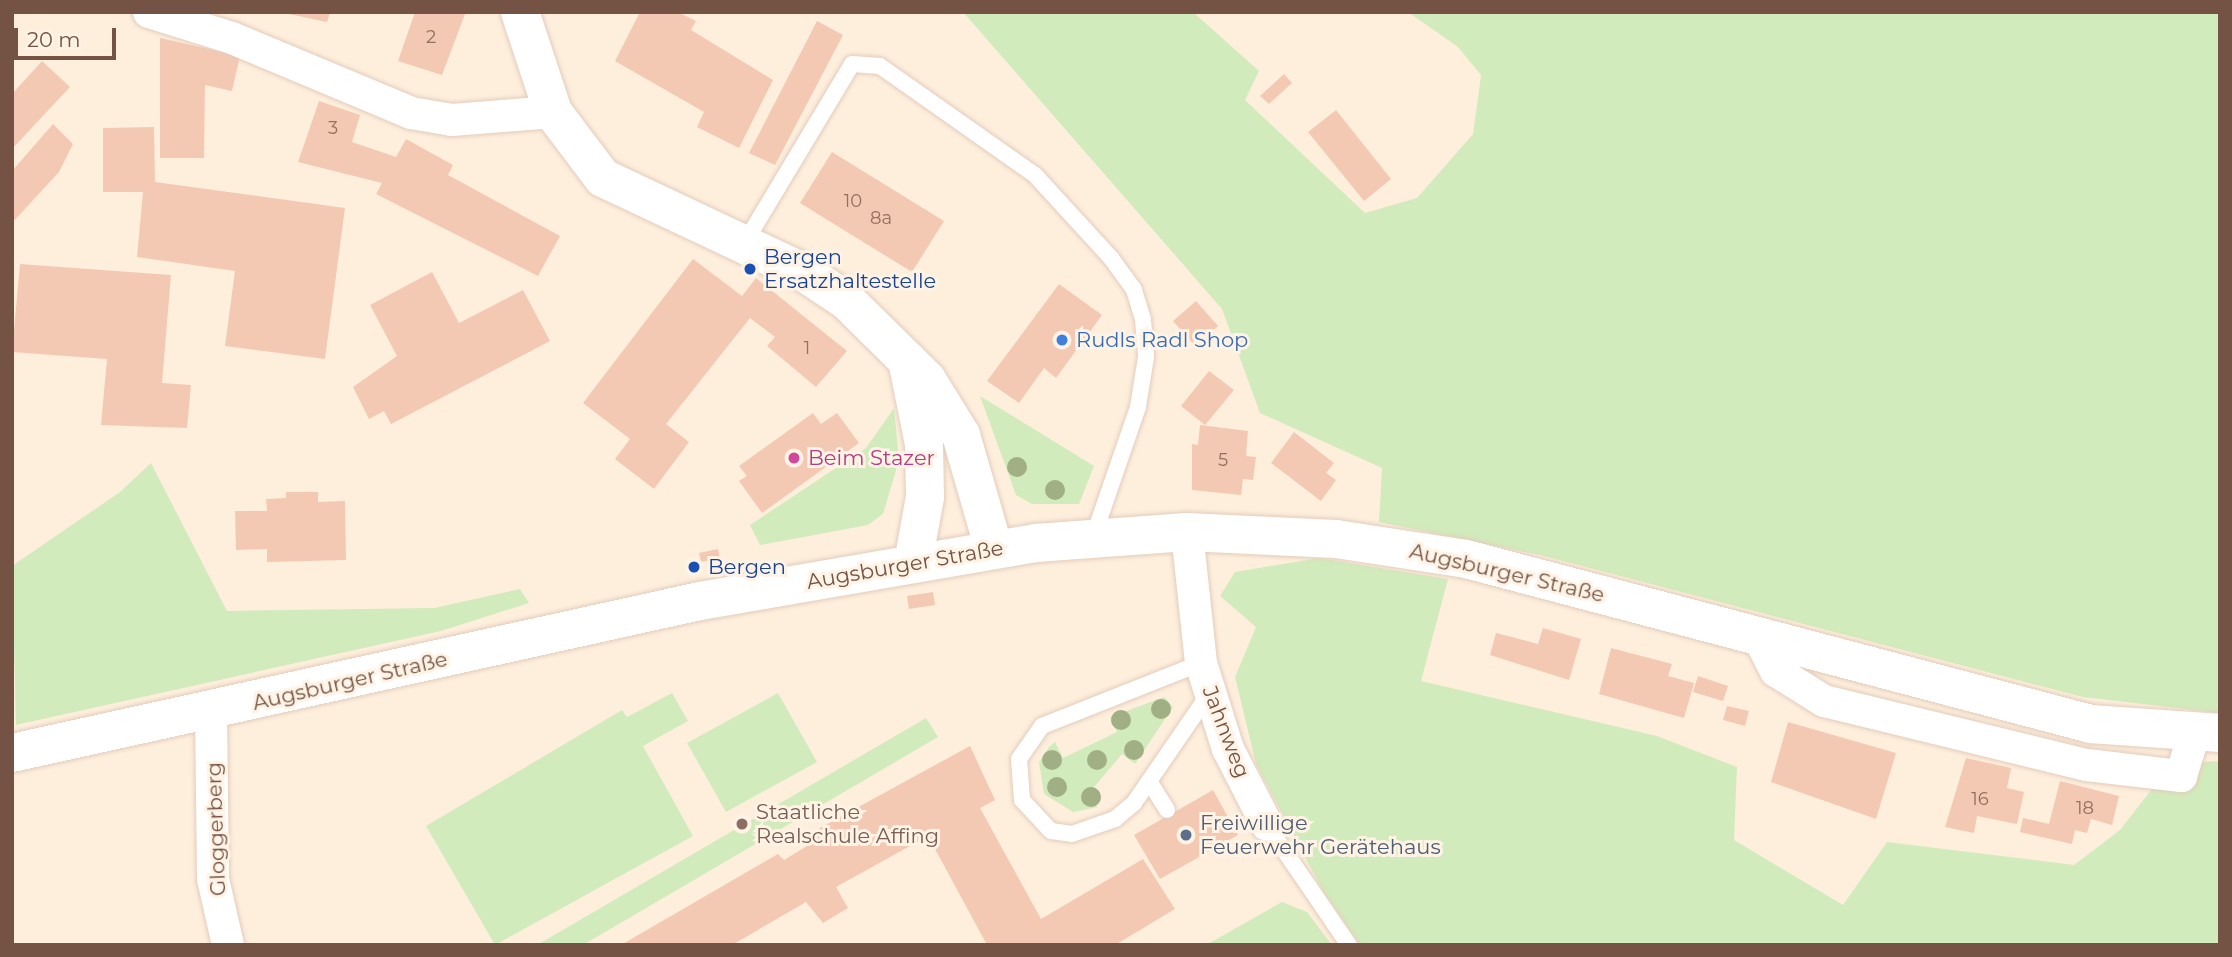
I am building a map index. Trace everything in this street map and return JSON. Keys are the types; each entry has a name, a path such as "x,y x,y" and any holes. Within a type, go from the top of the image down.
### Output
{"main road":[{"path":"520,12 553,112 603,178 805,272 847,301 907,358 961,436 994,549"},
{"path":"907,358 924,444 925,496 913,563"},
{"name":"Augsburger Straße","path":"12,753 211,712 700,601 994,549 1093,538 1187,532 1336,539 1466,559 1760,640 2091,724 2207,733"}],"street":[{"path":"149,12 232,38 411,113 452,120 553,112"},
{"name":"Jahnweg","path":"1187,532 1201,663 1209,694 1228,749 1267,825"},
{"name":"Gloggerberg","path":"211,712 213,879 228,945"}],"lane":[{"path":"744,245 852,64 880,66 1035,175 1111,258 1134,290 1143,320 1146,357 1138,407 1093,538"},
{"path":"1201,663 1042,726 1019,759 1022,800 1051,831 1072,834 1115,819 1149,781 1209,694"},
{"path":"1149,781 1167,810"},
{"name":"Jahnweg","path":"1267,825 1349,945"}],"green space":[{"path":"963,12 1193,12 1259,71 1245,100 1365,213 1417,198 1473,134 1481,75 1458,47 1408,12 2220,12 2220,713 2083,697 1540,555 1379,522 1382,468 1260,413 1222,309"},
{"path":"980,396 1094,466 1079,504 1032,504 1016,495"},
{"path":"894,408 899,460 883,514 868,525 760,545 750,525 866,448"},
{"path":"151,463 227,611 434,608 520,589 529,603 441,631 16,725 12,566 120,492"},
{"path":"1319,558 1448,579 1421,681 1657,736 1737,767 1734,840 1843,905 1887,842 2074,865 2120,830 2155,785 2196,785 2202,762 2220,761 2220,945 1360,945 1323,891 1256,764 1235,677 1256,627 1220,596 1235,572"},
{"path":"672,693 688,721 643,746 693,836 495,945 426,826 622,710 627,717"},
{"path":"778,693 817,762 726,812 687,743"},
{"path":"1164,697 1173,707 1135,764 1122,754 1085,798 1098,807 1073,812 1044,794 1039,762 1055,742 1063,758 1117,732 1110,717"},
{"path":"926,718 938,737 583,945 537,945"},
{"path":"1282,902 1307,912 1332,945 1206,945"}],"building":[{"path":"330,12 327,22 284,13"},
{"path":"415,12 465,14 442,75 398,61"},
{"path":"640,12 678,12 696,21 691,30 773,80 739,148 697,127 704,112 615,61"},
{"path":"817,21 843,35 775,165 749,153"},
{"path":"160,38 240,56 232,91 205,85 204,158 160,158"},
{"path":"42,61 70,87 12,149 12,94"},
{"path":"1284,74 1292,83 1269,104 1260,96"},
{"path":"319,101 360,115 352,142 396,157 406,139 453,165 448,175 560,236 538,276 376,194 382,183 298,162"},
{"path":"1336,110 1391,179 1364,201 1308,132"},
{"path":"53,124 73,144 59,172 12,223 12,171"},
{"path":"154,127 155,182 345,208 325,359 225,346 235,271 137,257 143,192 103,192 103,128"},
{"path":"832,152 944,221 912,272 800,203"},
{"path":"693,259 742,296 756,278 847,351 816,387 767,346 775,337 750,318 666,424 689,442 654,489 615,459 630,439 583,403"},
{"path":"20,264 171,275 162,383 191,385 187,428 101,425 107,359 12,352"},
{"path":"432,272 459,323 523,290 550,341 391,424 384,411 369,419 353,387 397,356 370,305"},
{"path":"1059,284 1102,315 1056,378 1044,368 1019,403 987,381"},
{"path":"1196,301 1218,326 1195,346 1173,321"},
{"path":"1209,371 1234,390 1205,425 1181,406"},
{"path":"813,413 821,424 837,413 859,443 762,513 739,481 747,476 739,466"},
{"path":"1200,425 1248,431 1246,456 1256,457 1253,480 1243,479 1241,495 1192,490 1192,444 1198,445"},
{"path":"1294,432 1334,463 1326,473 1336,480 1321,501 1271,463"},
{"path":"286,492 318,492 318,502 345,501 346,560 267,562 267,549 236,550 235,511 267,511 266,499 286,498"},
{"path":"718,549 720,558 701,562 699,553"},
{"path":"933,592 935,605 909,609 907,596"},
{"path":"1543,628 1581,639 1569,680 1490,655 1496,633 1538,644"},
{"path":"1611,648 1672,664 1668,676 1694,683 1684,718 1599,694"},
{"path":"1698,676 1728,686 1723,701 1693,692"},
{"path":"1727,706 1749,711 1745,726 1723,720"},
{"path":"1788,722 1896,753 1876,819 1771,782"},
{"path":"970,746 995,800 980,808 1041,919 1143,859 1175,909 1115,945 987,945 928,836 836,887 848,908 823,923 806,902 732,945 621,945 778,854 784,860 815,841 809,834"},
{"path":"1966,758 2011,768 2007,788 2024,792 2017,824 1977,816 1974,833 1945,827"},
{"path":"2060,781 2119,796 2112,825 2091,819 2087,833 2075,830 2072,844 2020,832 2023,818 2049,824"},
{"name":"Freiwillige Feuerwehr Gerätehaus","path":"1213,790 1238,835 1160,879 1134,835"}],"place":[{"name":"Bergen Ersatzhaltestelle","path":"750,269"},
{"name":"Rudls Radl Shop","path":"1062,340"},
{"name":"Beim Stazer","path":"794,458"},
{"name":"Bergen","path":"694,567"},
{"name":"Staatliche Realschule Affing","path":"742,824"},
{"name":"Freiwillige Feuerwehr Gerätehaus","path":"1186,835"}]}
